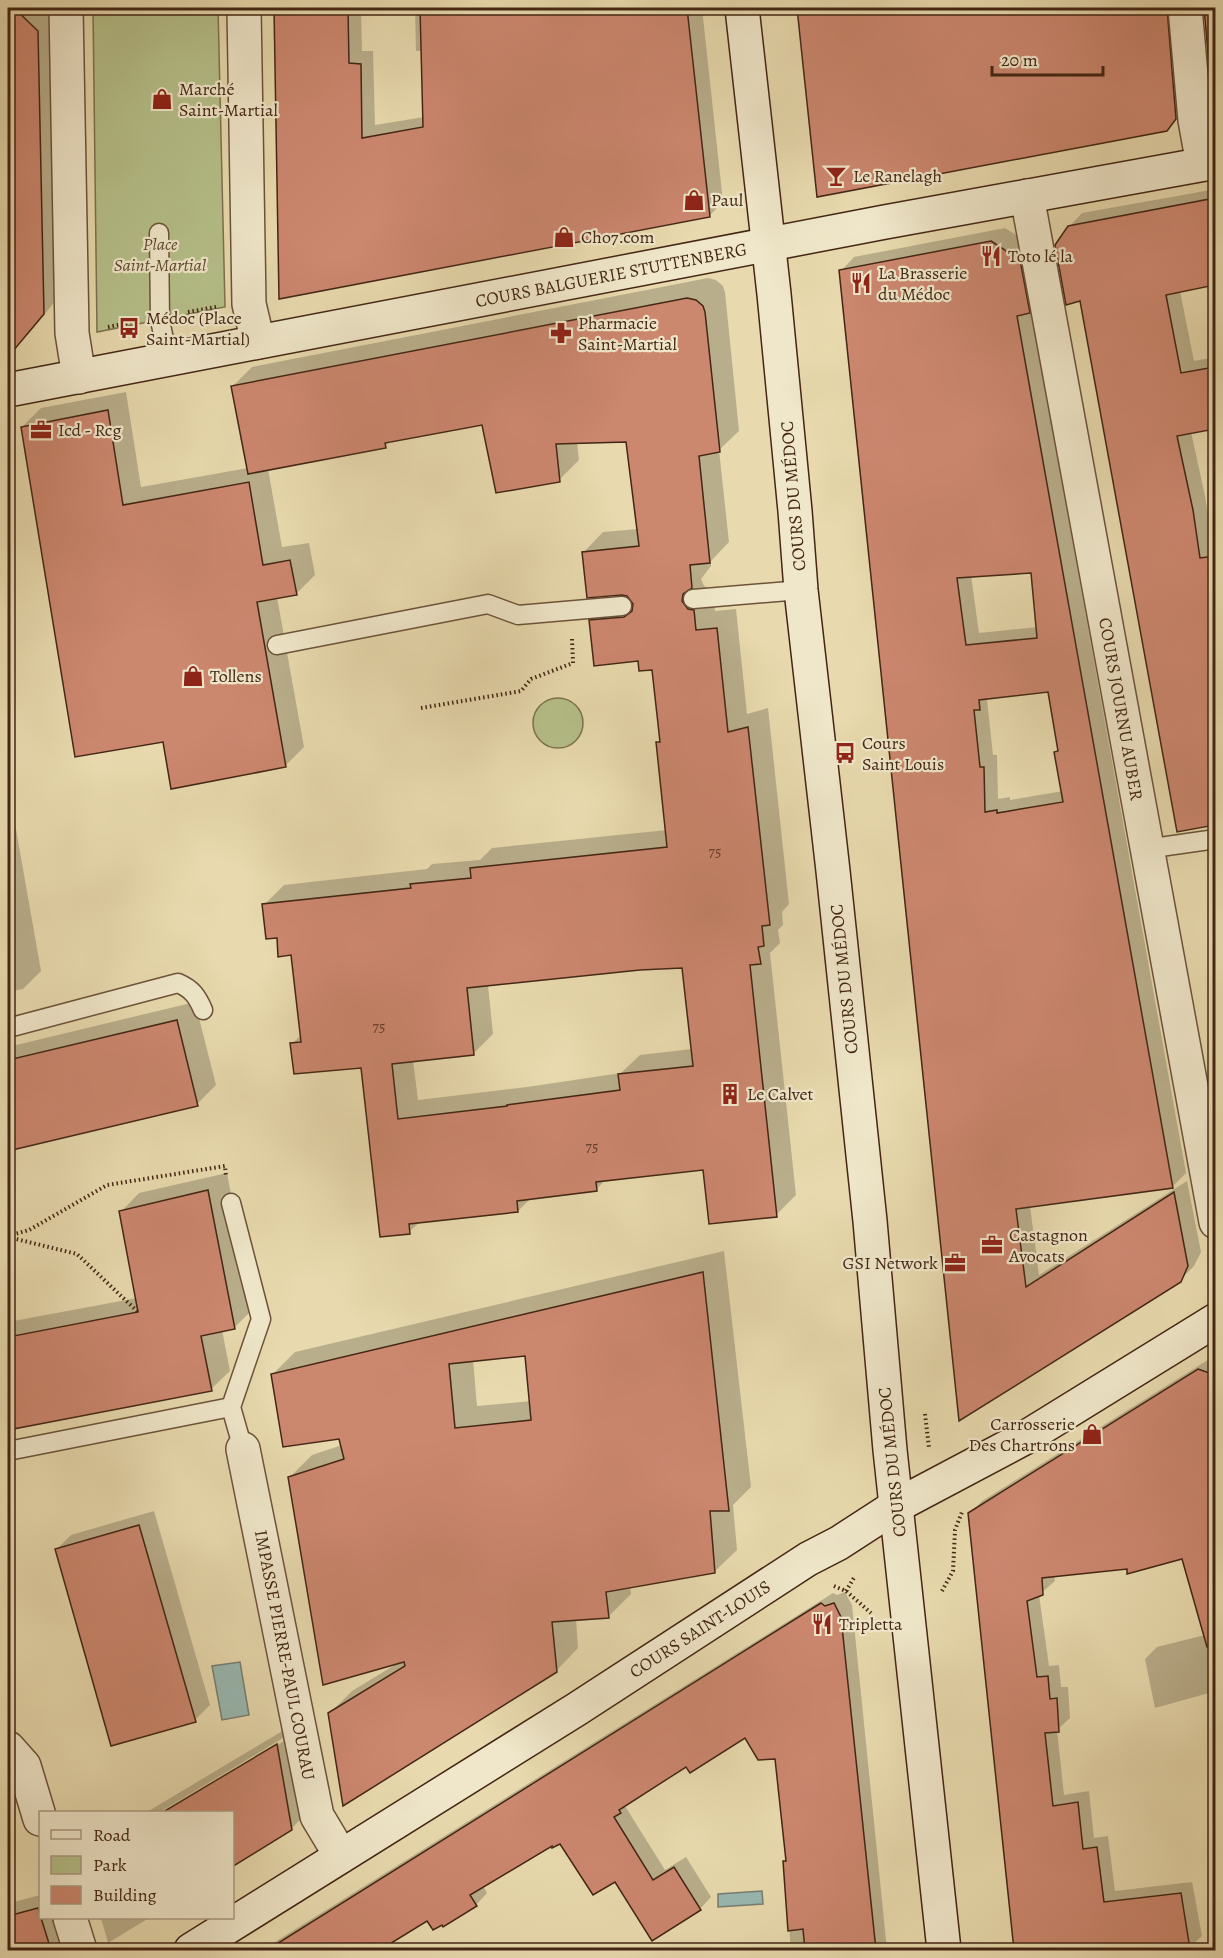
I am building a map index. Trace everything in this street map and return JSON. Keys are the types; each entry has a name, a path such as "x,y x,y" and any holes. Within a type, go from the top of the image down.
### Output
{"main road":[{"path":"66,8 72,333 79,377"},
{"path":"244,8 249,303 258,342"},
{"name":"COURS DU MÉDOC","path":"742,8 794,499 801,590 868,1209 896,1506 944,1950"},
{"path":"1185,8 1195,120 1209,163"},
{"name":"COURS BALGUERIE STUTTENBERG","path":"8,390 1209,163"},
{"name":"COURS JOURNU AUBER","path":"1027,196 1215,1222"},
{"name":"COURS SAINT-LOUIS","path":"191,1950 577,1709 808,1559 839,1543 896,1506 1029,1436 1215,1320"},
{"name":"IMPASSE PIERRE-PAUL COURAU","path":"243,1449 317,1816 341,1856"},
{"path":"8,1748 24,1766 39,1816"},
{"path":"71,1919 80,1950"}],"lane":[{"path":"159,233 160,317 168,360"},
{"path":"693,599 801,590"},
{"path":"277,645 488,604 518,615 622,606"},
{"path":"1146,849 1215,839"},
{"path":"8,1028 178,983 190,988 197,997 202,1010"},
{"path":"231,1203 261,1319 231,1407 243,1449"},
{"path":"8,1451 231,1407"}],"path":[{"path":"421,708 521,691 531,679 573,663 571,611"},
{"path":"8,1236 29,1230 107,1185 225,1166 231,1203"},
{"path":"8,1236 77,1254 138,1312"},
{"path":"942,1591 953,1571 956,1530 963,1508"}],"green space":[{"name":"Place Saint-Martial","path":"93,8 134,8 141,14 146,9 165,9 170,13 175,8 218,8 225,307 97,332"},
{"path":"553,698 563,698 576,705 583,718 583,728 576,741 563,748 553,748 544,744 537,737 533,728 533,718 537,709 544,702"}],"water":[{"path":"240,1662 249,1715 222,1720 212,1666"},
{"path":"762,1891 763,1904 718,1907 718,1894"}],"building":[{"path":"8,8 14,8 38,31 44,314 8,357"},
{"path":"274,8 348,8 349,63 361,64 362,138 423,127 420,8 687,8 710,217 279,299"},
{"path":"797,8 1167,8 1176,119 1167,131 817,197"},
{"path":"1204,8 1215,8 1215,98 1212,99"},
{"path":"1215,198 1215,285 1166,295 1181,373 1215,367 1215,429 1177,436 1193,510 1200,558 1215,556 1215,825 1177,832 1080,301 1066,305 1055,245 1068,226"},
{"path":"991,241 1020,260 1030,313 1017,316 1173,1188 1016,1209 1026,1287 1174,1192 1188,1266 1181,1282 959,1421 839,270","holes":["1031,573 1037,638 966,645 957,578","1048,692 1058,751 1054,752 1063,802 997,813 997,810 985,812 984,767 980,767 974,710 980,710 979,700"]},
{"path":"687,298 696,300 703,306 720,452 699,456 710,563 690,565 692,588 683,594 682,601 688,609 694,610 696,630 717,628 728,732 748,727 770,925 762,926 764,946 758,947 761,964 750,965 777,1217 709,1224 703,1170 596,1182 597,1191 517,1201 518,1212 409,1224 410,1234 380,1237 361,1068 294,1074 290,1043 301,1042 291,955 278,957 277,938 266,939 262,904 411,888 410,884 471,878 470,868 667,847 656,742 660,742 652,670 639,671 638,661 594,666 589,620 624,617 632,611 633,604 627,596 622,595 587,598 582,552 639,546 626,442 556,444 560,482 496,493 482,425 385,443 386,448 248,474 231,386","holes":["682,968 693,1066 618,1074 620,1090 398,1119 392,1064 474,1055 467,988 640,970"]},
{"path":"108,410 123,505 249,482 263,565 290,560 297,595 257,602 286,767 171,789 163,742 75,757 21,427"},
{"path":"177,1020 198,1106 8,1151 8,1060"},
{"path":"208,1190 235,1329 201,1336 212,1391 8,1430 8,1337 138,1312 119,1211"},
{"path":"703,1272 729,1511 710,1511 715,1573 606,1592 609,1618 552,1622 557,1672 343,1806 328,1713 405,1666 404,1662 323,1685 288,1477 344,1459 339,1439 283,1447 271,1374","holes":["525,1356 531,1420 455,1428 449,1364"]},
{"path":"1198,1369 1215,1375 1215,1646 1207,1647 1182,1559 1127,1574 1127,1569 1042,1578 1043,1595 1027,1601 1037,1677 1048,1676 1050,1699 1057,1698 1059,1732 1045,1733 1053,1806 1078,1802 1083,1849 1097,1847 1104,1902 1181,1893 1190,1949 1014,1950 968,1513"},
{"path":"139,1525 196,1722 111,1746 55,1549"},
{"path":"821,1603 825,1606 834,1603 841,1617 876,1950 805,1950 803,1929 788,1931 783,1861 786,1861 775,1759 758,1760 745,1738 690,1773 686,1767 619,1810 621,1813 614,1817 653,1880 674,1867 701,1910 652,1941 615,1882 593,1895 560,1844 552,1848 552,1846 470,1895 477,1906 443,1927 442,1925 433,1930 427,1921 380,1950 267,1950"},
{"path":"277,1744 292,1830 234,1866 234,1811 165,1811"},
{"path":"38,1908 39,1919 41,1919 51,1950 8,1950 8,1916"}],"place":[{"name":"Marché Saint-Martial","path":"162,99"},
{"name":"Le Ranelagh","path":"836,176"},
{"name":"Paul","path":"694,200"},
{"name":"Cho7.com","path":"564,237"},
{"name":"Toto lé la","path":"991,256"},
{"name":"La Brasserie du Médoc","path":"861,283"},
{"name":"Médoc (Place Saint-Martial)","path":"129,328"},
{"name":"Pharmacie Saint-Martial","path":"561,333"},
{"name":"Icd - Rcg","path":"41,430"},
{"name":"Tollens","path":"193,676"},
{"name":"Cours Saint Louis","path":"845,753"},
{"name":"Le Calvet","path":"730,1094"},
{"name":"Castagnon Avocats","path":"992,1245"},
{"name":"GSI Network","path":"955,1263"},
{"name":"Carrosserie Des Chartrons","path":"1092,1434"},
{"name":"Tripletta","path":"822,1624"}]}
